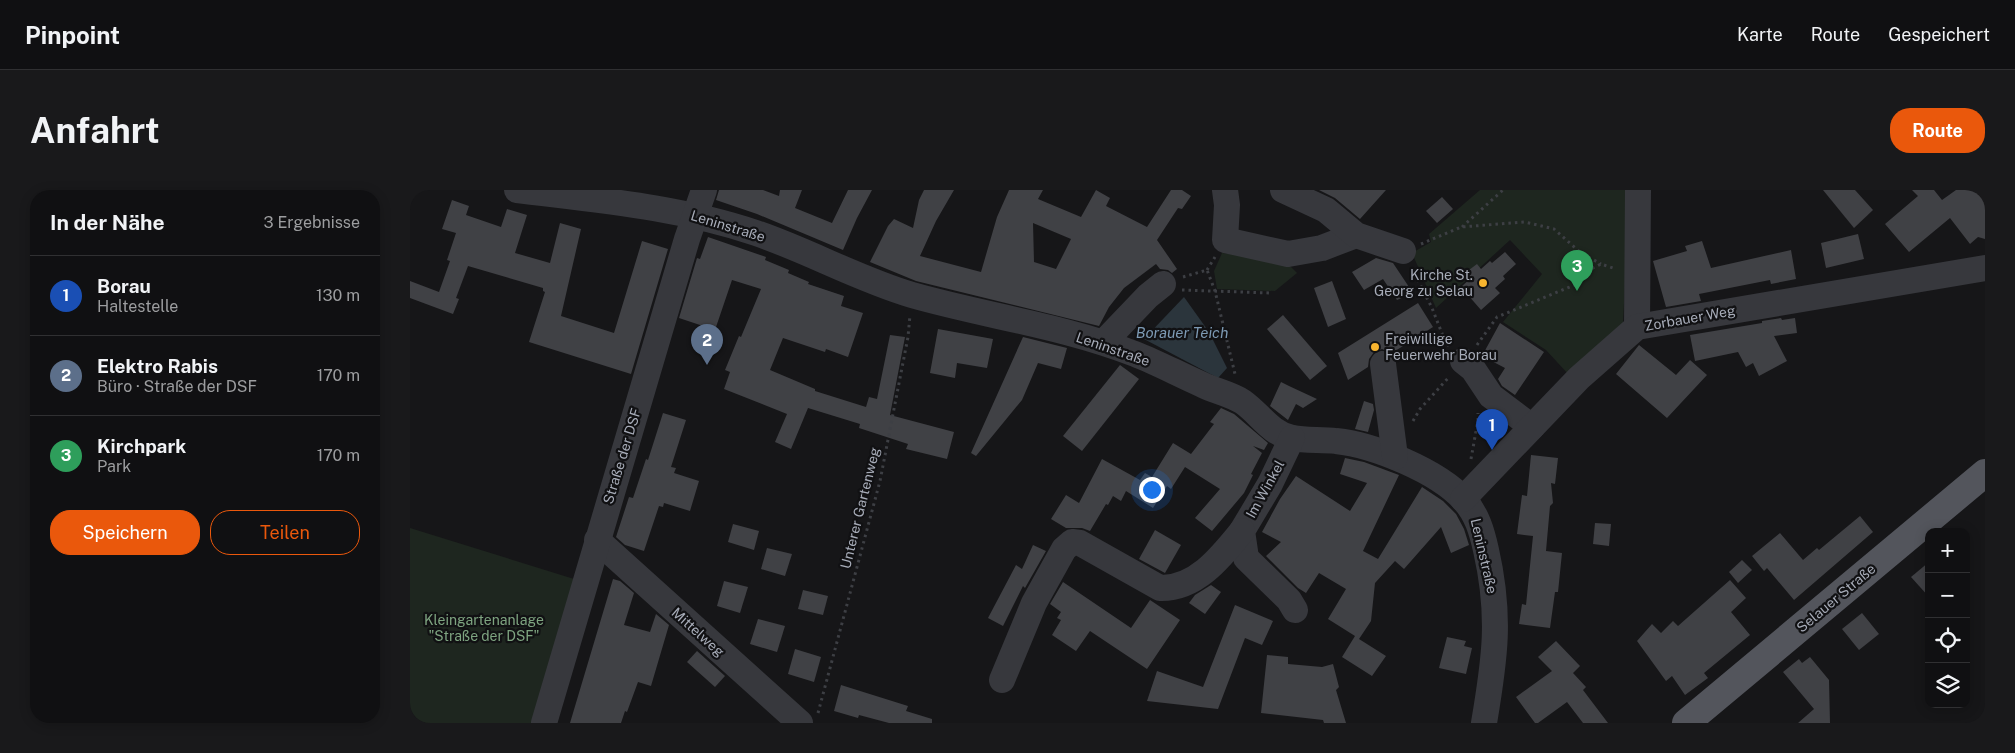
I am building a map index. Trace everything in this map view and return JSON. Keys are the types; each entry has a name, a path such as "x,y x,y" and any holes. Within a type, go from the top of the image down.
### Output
{"main road":[{"name":"Selauer Straße","path":"1686,723 1985,472"}],"street":[{"name":"Leninstraße","path":"517,190 653,207 695,215 757,233 879,283 912,294 1104,342 1137,354 1242,401 1274,430 1292,438 1337,441 1364,446 1395,457 1440,480 1464,499 1474,512 1481,529 1492,577 1495,600 1496,642 1484,723"},
{"name":"Straße der DSF","path":"544,723 597,540 704,190"},
{"path":"1225,190 1228,205 1225,240 1288,254 1322,248 1356,235"},
{"path":"1282,190 1326,210 1356,235 1403,250"},
{"path":"1637,327 1638,190"},
{"name":"Zorbauer Weg","path":"1464,499 1579,378 1637,327 1985,268"},
{"path":"1104,342 1160,286"},
{"path":"1463,361 1473,369 1491,396 1532,427"},
{"path":"1383,364 1395,457"},
{"name":"Im Winkel","path":"1292,438 1270,484 1242,531 1246,558 1289,600 1295,610"},
{"path":"1002,680 1034,603 1064,549 1072,542 1080,543 1160,588 1172,588 1186,584 1200,575 1229,547 1242,531"},
{"name":"Mittelweg","path":"597,540 809,719"}],"path":[{"path":"1461,227 1503,190"},
{"path":"1445,341 1432,308 1403,250 1461,227 1525,222 1554,230 1581,253 1601,264 1637,274"},
{"path":"1411,424 1420,409 1480,342 1496,317 1577,284 1589,270 1601,264"},
{"path":"1160,286 1207,270 1215,291 1242,401"},
{"path":"1160,286 1215,291 1271,293"},
{"name":"Unterer Gartenweg","path":"809,719 880,481 908,337 912,294"},
{"path":"1471,460 1478,412"}],"green space":[{"path":"1480,190 1630,190 1623,323 1569,375 1546,350 1503,322 1542,274 1510,240 1436,308 1412,253 1431,242 1429,234"},
{"path":"1222,253 1283,259 1297,273 1275,291 1217,289 1214,271"},
{"name":"Kleingartenanlage \"Straße der DSF\"","path":"410,528 574,579 532,723 410,723"}],"water":[{"name":"Borauer Teich","path":"1184,297 1209,332 1227,368 1218,378 1144,339"}],"building":[{"path":"719,190 763,190 779,196 780,190 802,190 795,208 832,223 848,190 872,190 843,250 757,214 716,200"},
{"path":"924,190 954,190 936,221 920,256 981,272 997,217 1009,190 1043,190 1038,199 1081,217 1096,190 1110,198 1106,206 1147,227 1171,190 1182,190 1191,196 1182,209 1178,208 1157,240 1177,269 1172,273 1168,270 1160,269 1156,264 1124,288 1109,307 1099,326 916,281 870,262 888,226 894,219 913,228 919,200","holes":["1033,223 1071,239 1056,269 1034,262"]},
{"path":"1319,190 1386,190 1360,219 1335,198"},
{"path":"1823,190 1855,190 1873,210 1854,228"},
{"path":"1912,190 1934,190 1942,200 1956,190 1977,190 1985,200 1985,239 1978,237 1970,244 1950,218 1909,252 1885,224 1918,196"},
{"path":"1442,197 1453,209 1437,223 1426,211"},
{"path":"452,200 469,206 466,215 501,227 507,209 527,215 515,253 550,263 560,223 581,229 561,316 614,333 642,241 668,249 631,374 529,342 545,292 543,288 468,266 456,298 459,299 453,314 410,298 410,281 439,292 450,261 447,260 456,233 442,229"},
{"path":"1858,234 1864,259 1826,268 1821,243"},
{"path":"708,237 766,257 765,260 789,270 788,273 809,282 808,284 844,296 841,306 863,313 848,357 826,349 825,352 783,338 770,370 815,389 815,391 866,407 869,397 877,399 890,335 905,337 890,415 954,432 947,459 906,449 908,444 859,428 860,424 808,408 791,449 775,442 787,414 724,389 730,372 725,370 761,289 732,280 715,330 679,318 697,258 700,259"},
{"path":"1702,241 1711,268 1791,250 1796,279 1771,284 1770,280 1699,294 1701,301 1666,307 1653,261 1687,251 1685,246"},
{"name":"Kirche St. Georg zu Selau","path":"1505,252 1516,264 1503,276 1505,279 1495,288 1500,293 1481,310 1461,287 1470,279 1465,273 1477,264 1481,269"},
{"path":"1376,258 1393,263 1413,293 1397,300 1383,279 1364,290 1352,272"},
{"path":"1332,281 1346,319 1328,327 1314,288"},
{"path":"1418,303 1433,327 1392,353 1382,349 1374,352 1369,359 1368,367 1348,380 1338,353"},
{"path":"1283,315 1327,366 1310,380 1267,329"},
{"path":"1781,318 1782,320 1795,318 1797,333 1774,336 1787,361 1759,376 1753,363 1746,367 1738,352 1695,361 1690,335"},
{"path":"1500,323 1544,352 1515,395 1502,386 1498,379 1505,368 1482,356"},
{"path":"938,329 993,339 987,368 957,363 955,378 930,373"},
{"path":"1023,337 1067,348 1061,369 1038,363 1022,400 976,456 971,453"},
{"path":"1639,345 1676,375 1690,360 1707,375 1667,418 1616,374"},
{"path":"1120,365 1139,379 1082,451 1063,436"},
{"path":"1281,382 1317,399 1303,408 1296,404 1288,420 1270,406"},
{"path":"1364,401 1373,404 1374,410 1368,432 1355,429"},
{"path":"1221,408 1234,414 1268,443 1264,450 1253,446 1262,453 1251,474 1253,475 1244,493 1212,531 1195,518 1220,489 1185,467 1171,489 1167,486 1153,508 1126,491 1121,501 1113,496 1090,531 1082,528 1066,528 1051,519 1066,495 1079,503 1102,459 1140,480 1145,473 1152,477 1173,443 1191,454 1214,424 1210,422"},
{"path":"663,413 686,420 671,467 676,468 674,473 699,481 690,511 664,503 663,507 659,506 644,551 625,545 616,537 629,497 633,498 646,459 648,460"},
{"path":"1531,455 1558,458 1555,484 1551,483 1553,503 1550,506 1546,551 1562,553 1558,592 1555,592 1550,628 1519,624 1522,604 1526,605 1533,536 1517,534 1522,495 1527,496"},
{"path":"1345,458 1364,462 1399,475 1363,551 1378,559 1422,487 1443,501 1456,514 1464,529 1469,545 1451,553 1441,527 1404,569 1395,561 1375,583 1371,621 1359,639 1386,656 1372,676 1342,657 1355,636 1328,619 1346,589 1319,573 1306,593 1298,588 1266,556 1281,542 1262,532 1280,499 1296,476 1350,511 1367,483 1340,474"},
{"path":"1860,516 1873,532 1794,600 1767,568 1764,571 1752,556 1780,533 1803,560 1817,548 1819,550"},
{"path":"1595,523 1611,524 1609,546 1593,544"},
{"path":"733,524 759,531 754,550 728,542"},
{"path":"1155,530 1181,545 1165,573 1139,559"},
{"path":"1033,545 1046,551 1025,588 1023,586 1003,626 988,618 1016,565 1022,569"},
{"path":"767,548 792,554 785,576 761,569"},
{"path":"1742,560 1752,570 1738,583 1729,572"},
{"path":"1925,565 1925,593 1911,577"},
{"path":"613,579 620,581 634,593 624,625 650,632 656,614 669,625 651,686 638,682 621,723 570,723"},
{"path":"1730,580 1746,598 1731,612 1750,635 1704,673 1708,678 1685,695 1672,676 1666,681 1637,641 1652,624 1661,633 1673,621 1678,626"},
{"path":"724,581 748,587 740,613 717,606"},
{"path":"1063,582 1131,628 1150,600 1180,620 1147,669 1090,631 1076,651 1052,635 1061,620 1057,618 1061,612 1050,604"},
{"path":"1211,585 1221,592 1205,614 1189,603 1195,595"},
{"path":"803,590 828,596 823,615 798,609"},
{"path":"1235,605 1273,621 1262,645 1245,638 1218,709 1147,701 1157,671 1203,687"},
{"path":"1862,613 1879,634 1859,650 1842,629"},
{"path":"758,619 785,626 777,652 750,644"},
{"path":"1447,637 1466,641 1464,646 1472,648 1466,674 1439,668"},
{"path":"1556,641 1580,666 1573,673 1586,687 1583,690 1608,723 1583,723 1567,702 1538,723 1535,723 1516,697 1552,671 1538,657"},
{"path":"795,649 821,657 814,682 788,674"},
{"path":"697,651 725,676 715,687 687,662"},
{"path":"1267,655 1288,657 1288,664 1322,667 1333,664 1339,687 1336,690 1346,723 1324,723 1323,720 1261,713"},
{"path":"1810,657 1829,680 1830,723 1798,723 1814,709 1783,672 1799,659 1802,663"},
{"path":"841,685 908,706 906,711 932,719 932,723 889,723 859,715 858,718 834,711"}],"place":[{"name":"Kirche St. Georg zu Selau","path":"1483,283"},
{"name":"Kirchpark","path":"1577,291"},
{"name":"Freiwillige Feuerwehr Borau","path":"1375,347"},
{"name":"Elektro Rabis","path":"707,365"},
{"name":"Borau","path":"1492,450"}]}
